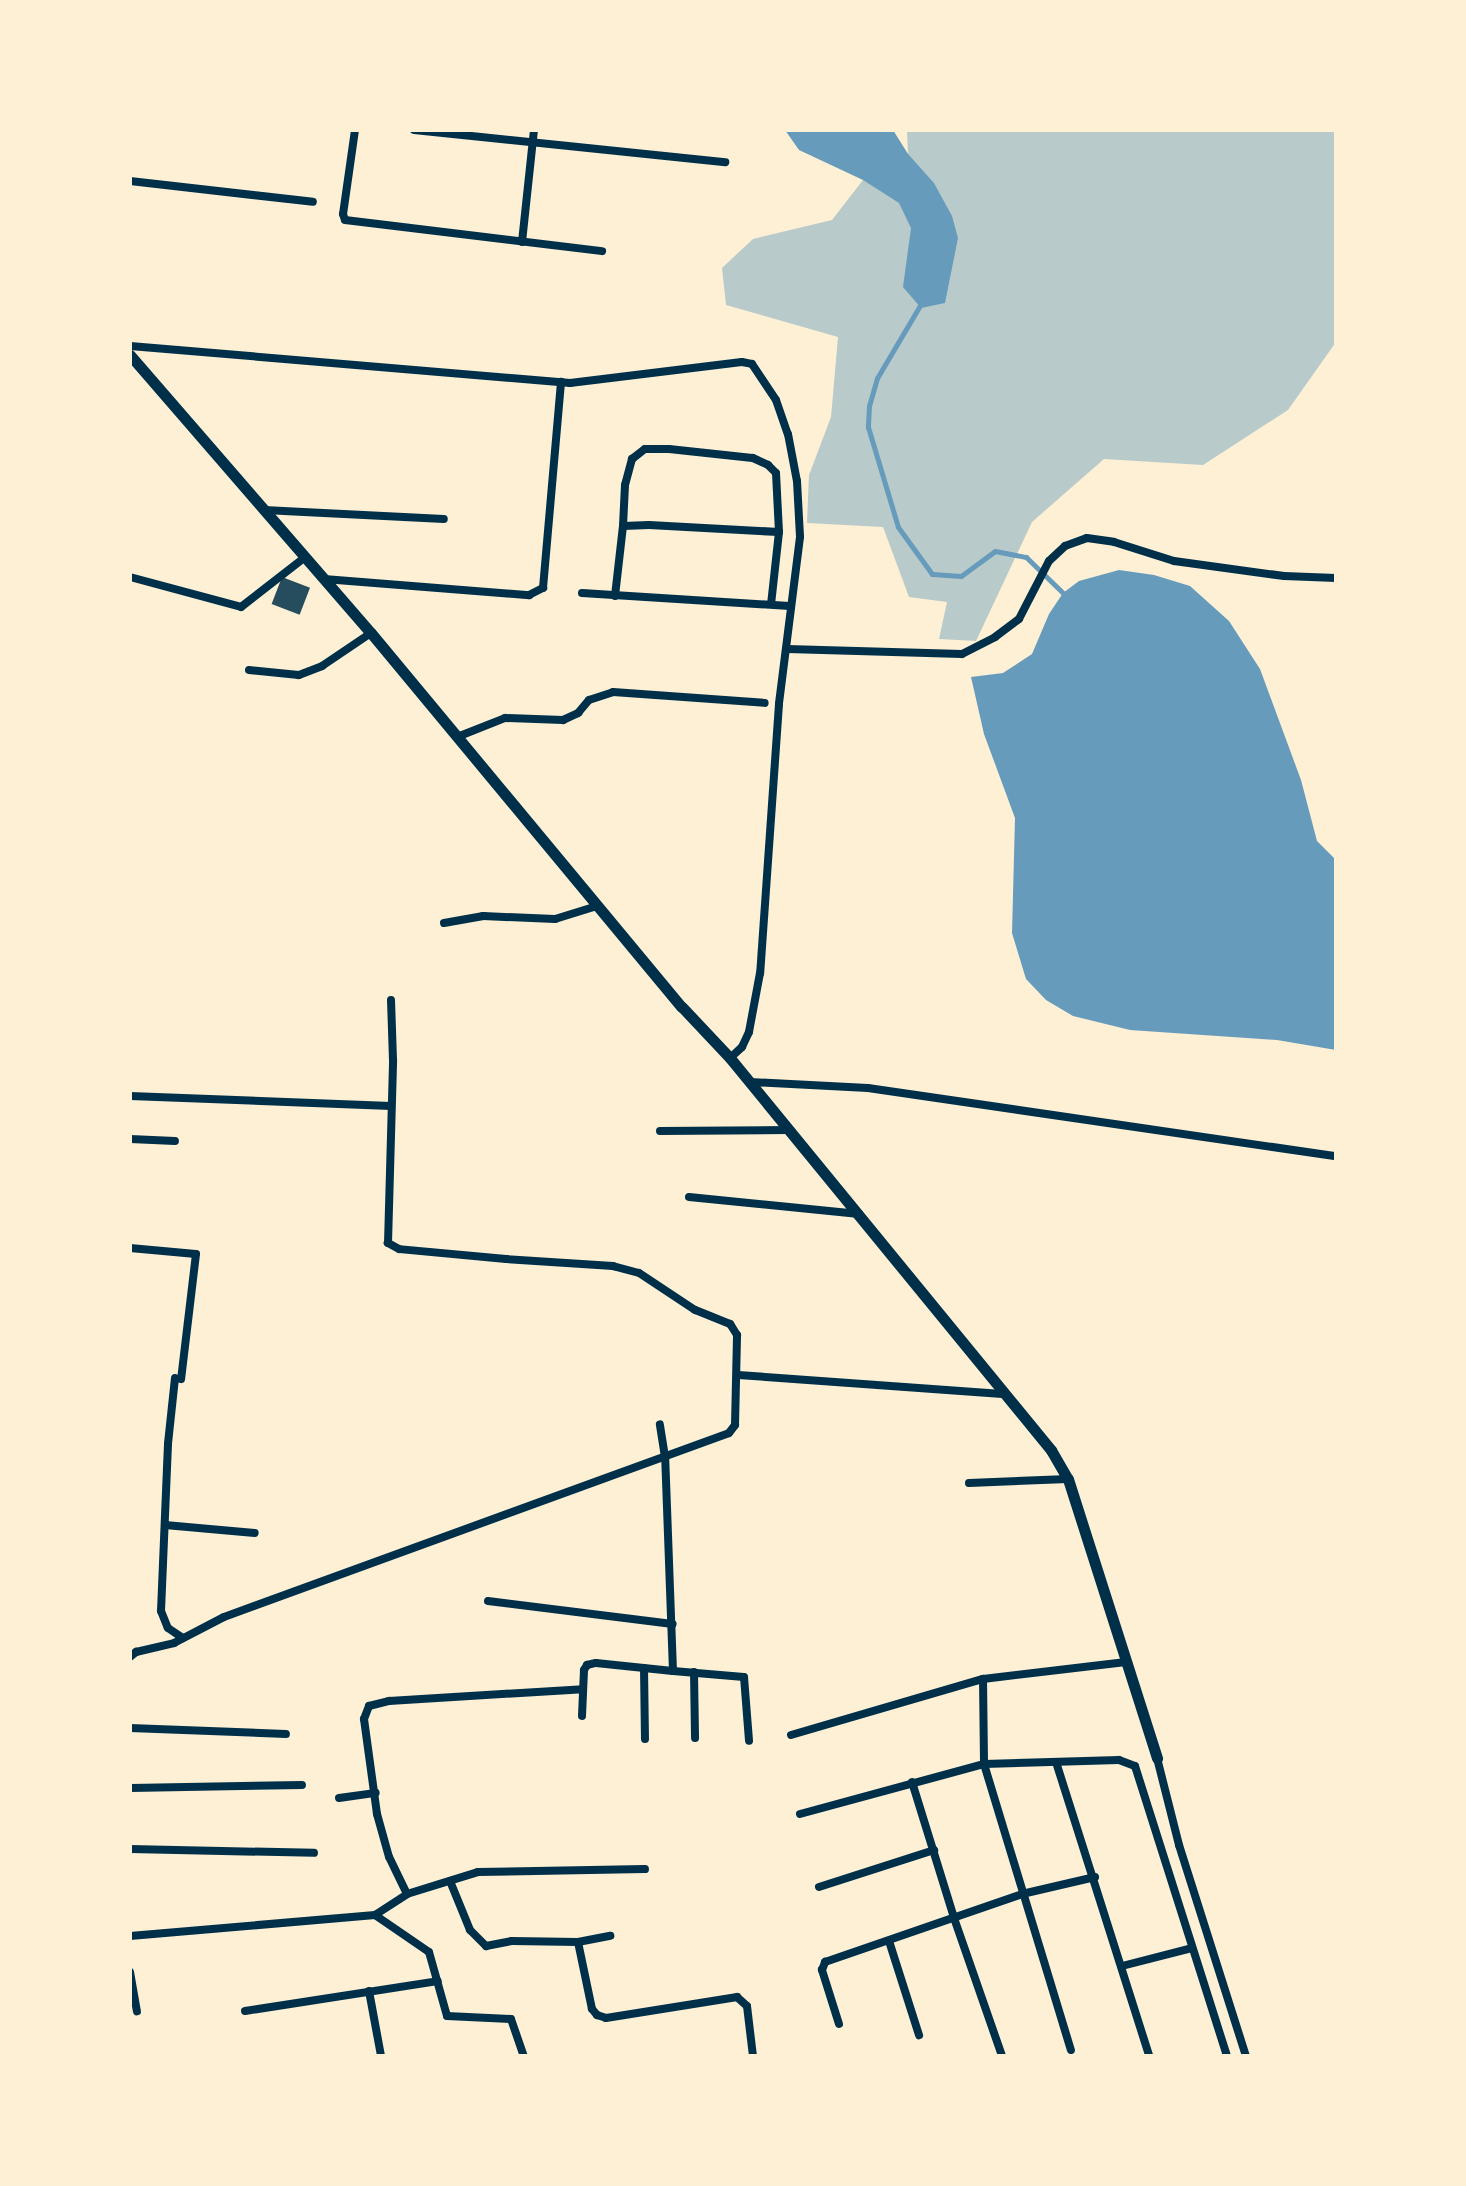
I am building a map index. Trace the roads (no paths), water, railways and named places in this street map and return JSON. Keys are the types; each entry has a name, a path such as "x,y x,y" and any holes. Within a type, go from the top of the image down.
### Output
{"street":[{"path":"355,130 343,214 345,220 602,251"},
{"path":"414,130 725,162"},
{"path":"522,242 534,130"},
{"path":"130,181 313,202"},
{"path":"130,346 561,382 742,362 752,364 776,400 788,434 797,481 800,537 774,758 760,973 749,1032 742,1047 730,1058"},
{"path":"130,355 371,633 597,906 730,1058 860,1214 1002,1394 1051,1450 1068,1479 1157,1758 1179,1845 1246,2056"},
{"path":"324,579 363,585 529,595 543,588 561,382"},
{"path":"615,596 625,485 632,459 645,449 669,449 753,458 776,473 779,532 771,604"},
{"path":"264,510 444,519"},
{"path":"623,526 779,532"},
{"path":"787,649 962,654 995,637 1019,619 1049,561 1065,546 1087,538 1114,542 1174,561 1284,576 1336,578"},
{"path":"130,577 241,607 304,558"},
{"path":"582,593 790,606"},
{"path":"249,670 299,675 322,666 371,633"},
{"path":"457,737 483,723 505,718 563,720 578,713 589,700 613,692 765,703"},
{"path":"444,923 483,916 555,919 597,906"},
{"path":"130,1657 183,1638 224,1617 733,1430 738,1375 737,1335 730,1324 695,1310 639,1273 613,1266 399,1249 388,1243 391,1000"},
{"path":"750,1082 868,1088 1336,1156"},
{"path":"130,1096 391,1106"},
{"path":"660,1131 788,1130"},
{"path":"130,1139 175,1141"},
{"path":"689,1197 860,1214"},
{"path":"130,1248 196,1254 178,1378 161,1611 168,1628 183,1638"},
{"path":"738,1375 1002,1394"},
{"path":"660,1424 665,1457 673,1671"},
{"path":"969,1483 1068,1479"},
{"path":"165,1525 255,1533"},
{"path":"488,1601 673,1624"},
{"path":"791,1735 983,1679 1126,1662"},
{"path":"582,1716 584,1670 587,1665 596,1663 744,1677 749,1741"},
{"path":"644,1668 645,1739"},
{"path":"694,1672 695,1738"},
{"path":"983,1679 984,1764 1071,2050"},
{"path":"407,1894 389,1857 376,1793 364,1719 369,1706 389,1701 583,1689"},
{"path":"130,1728 286,1734"},
{"path":"800,1814 984,1764 1119,1760 1135,1766 1227,2056"},
{"path":"1056,1762 1095,1877 1149,2056"},
{"path":"912,1782 954,1918 1002,2056"},
{"path":"130,1788 302,1785"},
{"path":"339,1798 376,1793"},
{"path":"130,1849 314,1853"},
{"path":"819,1887 934,1850"},
{"path":"130,1936 375,1915 407,1894 502,1870 614,1872 645,1869"},
{"path":"839,2024 822,1966 825,1962 1022,1894 1095,1877"},
{"path":"450,1881 470,1930 486,1946 512,1941 578,1942 610,1936"},
{"path":"375,1915 429,1952 447,2016 511,2019 524,2056"},
{"path":"889,1941 919,2035"},
{"path":"578,1942 592,2009 597,2015 606,2018 737,1997 747,2006 753,2056"},
{"path":"1122,1966 1192,1948"},
{"path":"130,1972 137,2011"},
{"path":"245,2011 438,1981"},
{"path":"369,1991 381,2056"}],"water":[{"path":"785,130 893,130 908,154 934,183 952,216 958,238 945,303 921,308 903,287 911,228 899,203 863,180 799,150"},
{"path":"1119,570 1154,575 1190,586 1229,621 1260,669 1301,780 1317,841 1336,860 1336,1050 1277,1040 1130,1030 1073,1016 1046,1000 1026,979 1012,933 1015,818 984,734 971,677 1003,673 1032,654 1049,614 1063,593 1079,581"}],"waterway":[{"path":"922,302 877,378 869,406 868,427 898,527 932,574 961,576 995,551 1026,557 1063,593"}]}
